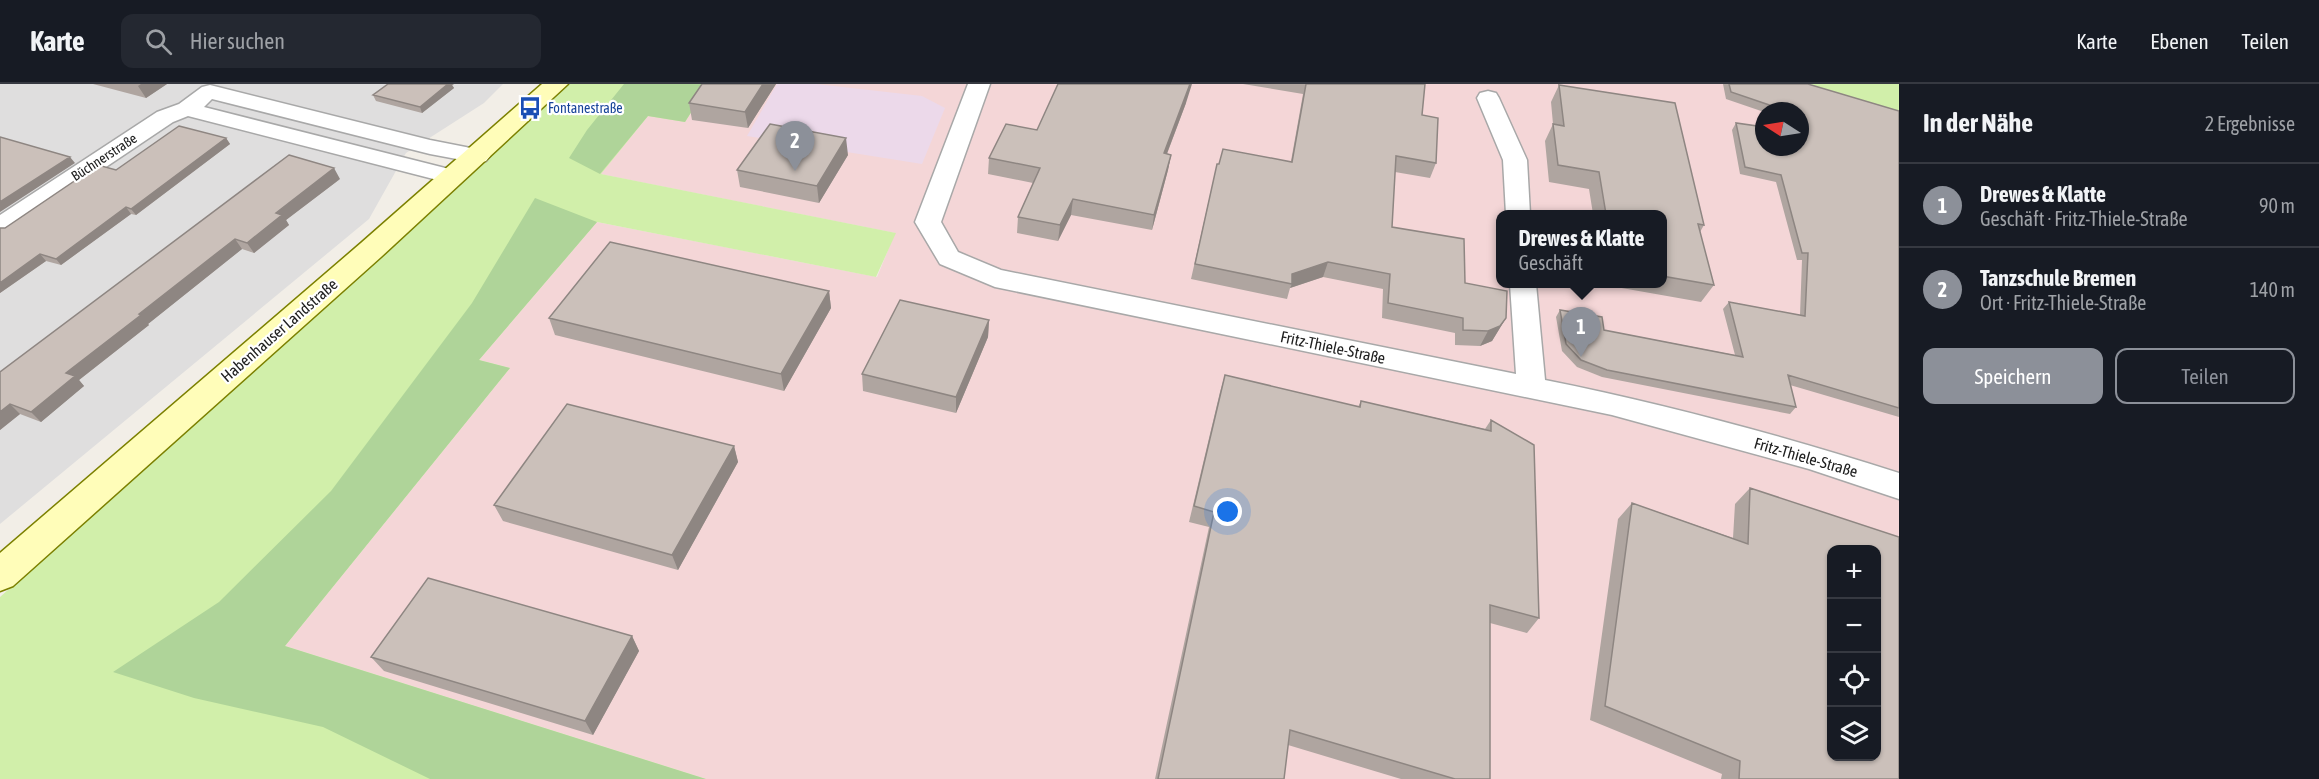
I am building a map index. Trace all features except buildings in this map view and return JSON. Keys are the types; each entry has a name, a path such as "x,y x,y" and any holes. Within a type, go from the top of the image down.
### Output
{"street":[{"name":"Habenhauser Landstraße","path":"0,575 478,156 556,84"},
{"name":"Fritz-Thiele-Straße","path":"979,84 928,222 949,258 995,278 1612,404 1788,451 1899,486"},
{"path":"215,88 430,147 478,156"},
{"name":"Büchnerstraße","path":"0,226 165,117 187,109 215,88"},
{"path":"1488,98 1515,160 1518,210"},
{"path":"187,109 453,177"},
{"path":"1523,288 1531,388"}],"shaded area":[{"path":"0,84 503,84 484,103 406,153 369,219 0,524"},
{"path":"709,84 1795,84 1899,111 1899,779 706,779 285,646 510,368 479,360 597,222 877,277 895,233 600,174 648,116"},
{"path":"777,84 816,84 922,96 945,108 922,164 747,136"}],"green space":[{"path":"568,84 709,84 685,122 648,116 601,174 896,233 876,277 597,222 479,360 510,368 285,646 706,779 0,779 0,597 441,203"},
{"path":"624,84 709,84 685,122 648,116 600,174 569,158 587,130"},
{"path":"1795,84 1899,84 1899,111"},
{"path":"535,198 597,222 479,360 510,368 285,646 706,779 430,779 323,727 194,698 113,672 219,602 331,491 472,303"}],"place":[{"name":"Fontanestraße","path":"530,108"},
{"name":"Tanzschule Bremen","path":"795,171"},
{"name":"Drewes & Klatte","path":"1581,357"}]}
